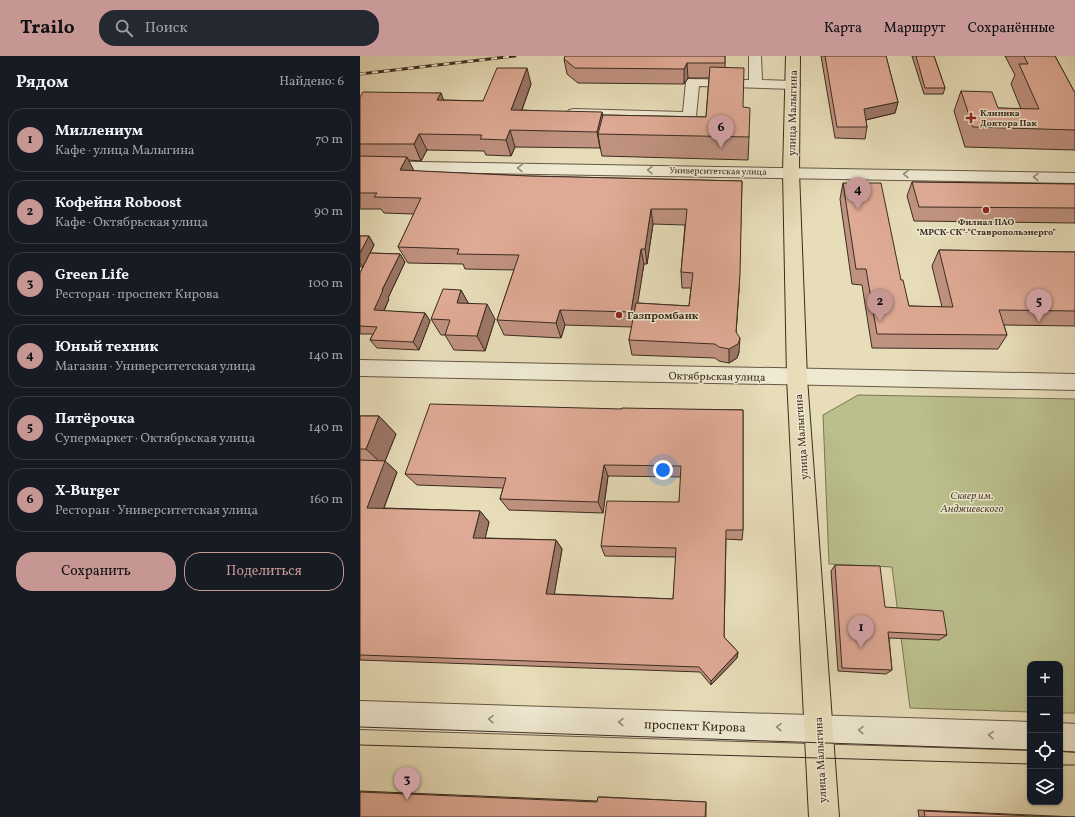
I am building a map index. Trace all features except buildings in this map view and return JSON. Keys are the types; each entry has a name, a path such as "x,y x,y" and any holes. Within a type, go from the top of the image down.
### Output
{"main road":[{"name":"улица Малыгина","path":"793,56 791,172 797,378 824,817"}],"street":[{"path":"755,56 756,84"},
{"path":"561,112 689,116 693,82 793,85"},
{"name":"Университетская улица","path":"360,166 791,172 1075,178"},
{"name":"Октябрьская улица","path":"360,368 797,378 1075,382"},
{"name":"проспект Кирова","path":"360,715 818,728 1027,736"},
{"path":"1063,737 1075,738"}],"green space":[{"name":"Сквер им. Анджиевского","path":"858,395 1075,399 1075,713 1063,713 1063,661 1027,661 1027,712 910,708 892,567 829,564 823,415"}],"tram line":[{"path":"360,727 1027,750"},
{"path":"360,745 1027,764"},
{"path":"1063,751 1075,752"},
{"path":"1063,765 1075,765"}],"railway":[{"path":"360,74 515,56"}],"place":[{"name":"Клиника Доктора Пак","path":"971,118"},
{"name":"X-Burger","path":"721,148"},
{"name":"Юный техник","path":"858,210"},
{"name":"Филиал ПАО \"МРСК-СК\"-\"Ставропольэнерго\"","path":"986,210"},
{"name":"Газпромбанк","path":"619,315"},
{"name":"Кофейня Roboost","path":"880,322"},
{"name":"Пятёрочка","path":"1039,322"},
{"name":"Миллениум","path":"861,648"},
{"name":"Green Life","path":"407,800"}]}
